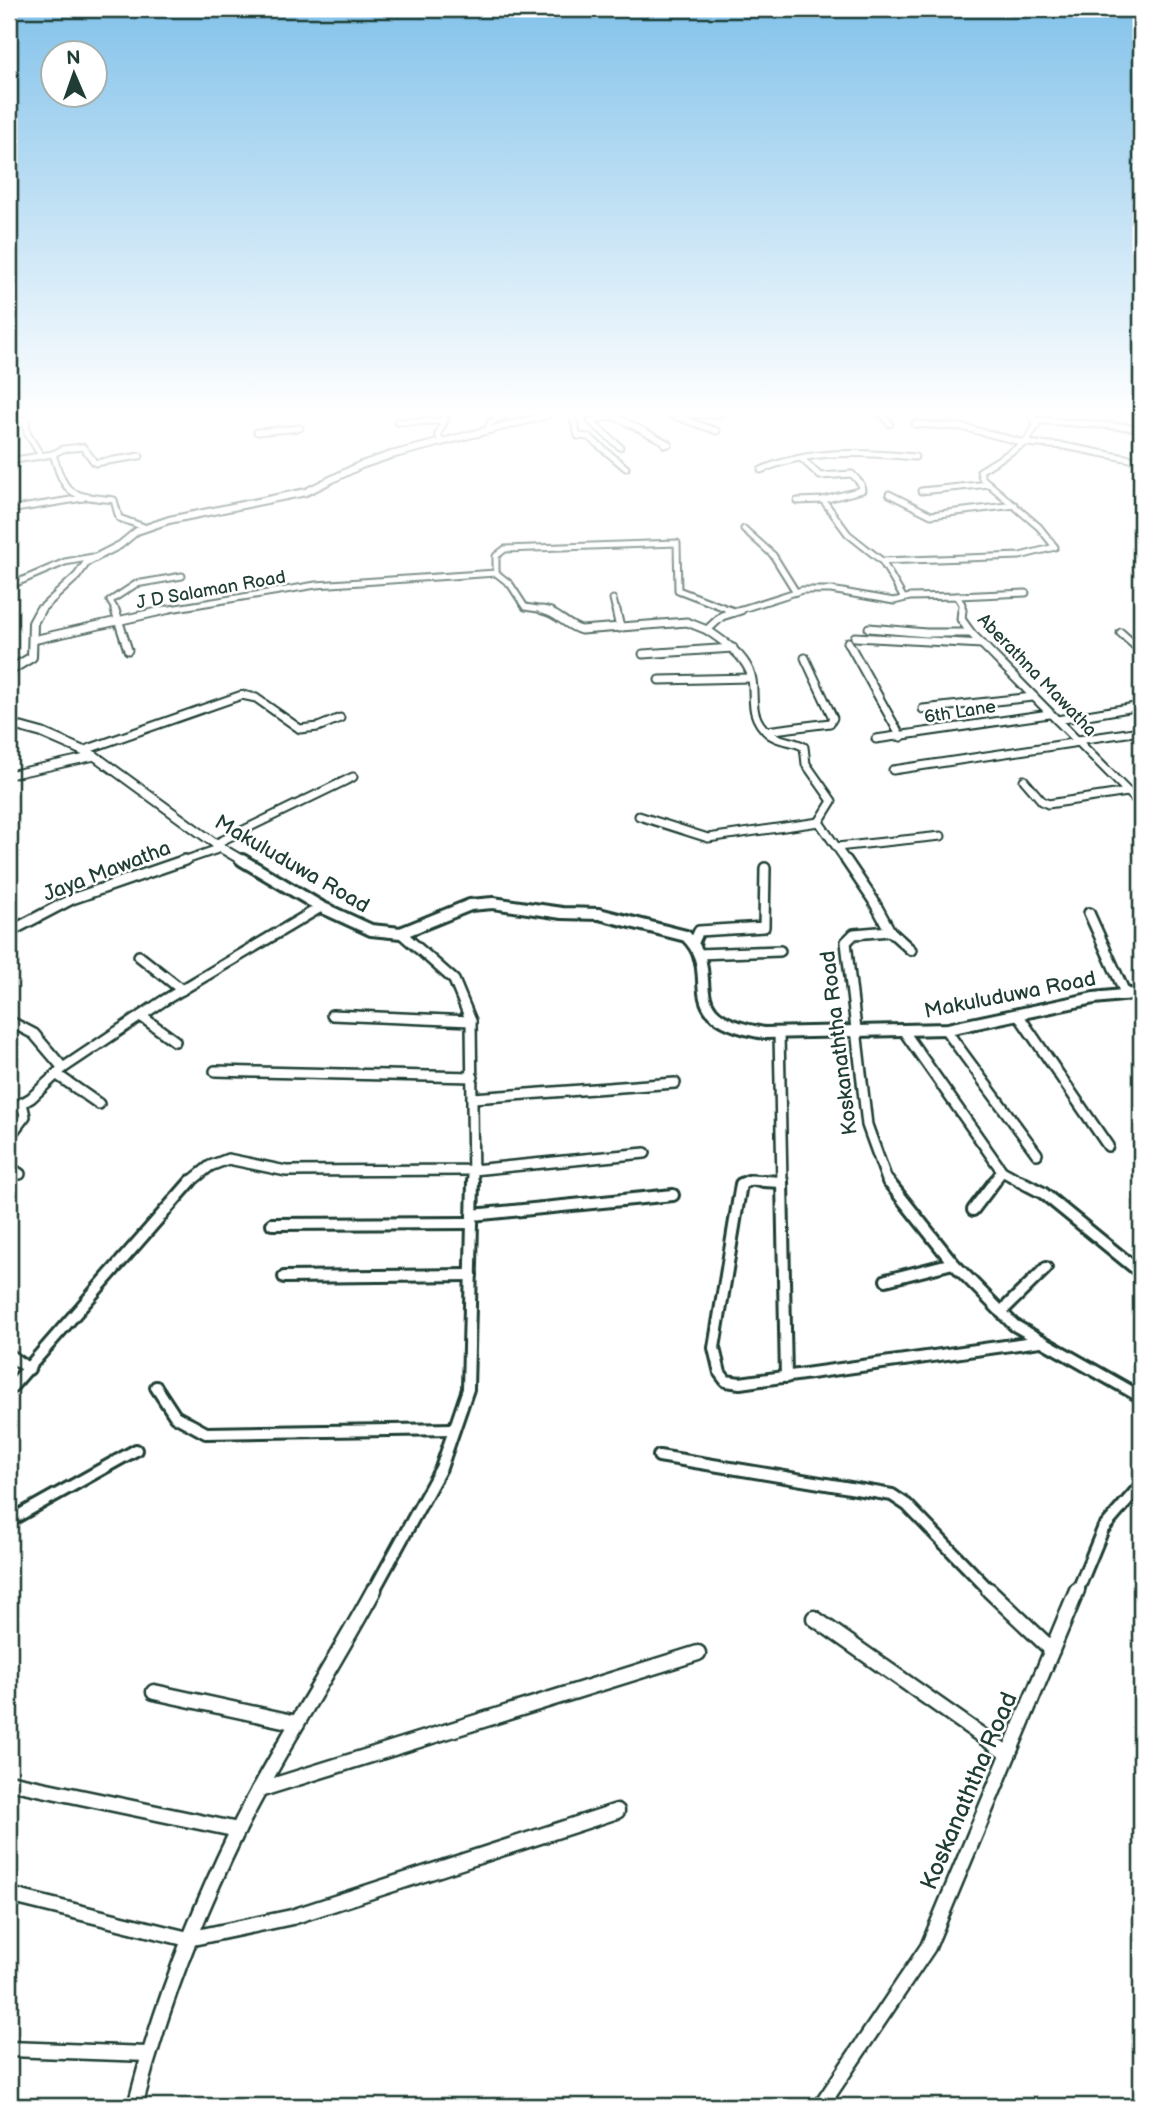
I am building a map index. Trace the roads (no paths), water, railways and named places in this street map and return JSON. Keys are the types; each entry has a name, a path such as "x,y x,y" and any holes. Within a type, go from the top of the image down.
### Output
{"street":[{"path":"117,514 118,518 144,527"},
{"path":"9,586 65,562 93,557 120,545 144,527 206,514"},
{"path":"831,514 838,525 865,551 882,561 906,597"},
{"path":"882,561 1020,556 1055,547 1024,514"},
{"path":"744,529 773,555 796,592"},
{"path":"734,612 678,590 677,543 505,550 496,556 496,573 510,584 527,608 550,611 569,626 581,629 620,628 687,622 707,629 733,648 751,678 752,705 766,731 771,736 793,740 803,747 806,764 832,801 819,822"},
{"path":"9,671 29,661 33,623 40,609 93,557"},
{"name":"J D Salaman Road","path":"33,640 120,620 262,593 395,578 496,573"},
{"path":"128,650 120,620 110,600 136,584 182,576"},
{"path":"707,629 722,616 816,588 884,600 1026,593"},
{"name":"Aberathna Mawatha","path":"957,596 962,604 961,618 971,633 1141,805"},
{"path":"613,599 620,628"},
{"path":"869,628 926,633 971,633"},
{"path":"1121,633 1141,651"},
{"path":"855,637 982,644"},
{"path":"848,642 901,737"},
{"path":"643,654 733,648"},
{"path":"766,731 830,723 834,718 805,658"},
{"path":"659,680 751,678"},
{"path":"85,750 242,695 256,698 300,729 318,727 340,719"},
{"path":"923,709 1033,697"},
{"path":"1057,720 1141,706"},
{"name":"6th Lane","path":"876,739 1049,714"},
{"name":"Makuluduwa Road","path":"9,724 42,733 85,750 218,846 321,907 371,930 401,933"},
{"path":"893,770 1141,731"},
{"path":"9,775 95,756"},
{"name":"Jaya Mawatha","path":"9,932 72,899 218,846 353,777"},
{"path":"1024,780 1042,801 1048,804 1128,792"},
{"path":"639,816 708,838 819,822"},
{"path":"819,822 873,900 890,931 911,950"},
{"path":"837,847 942,836"},
{"path":"135,2106 148,2054 188,1938 237,1830 441,1468 468,1389 473,1170 471,1021 454,980 401,933 470,905 493,903 562,914 612,917 686,936 694,942 699,931 764,927 768,919 763,901 768,885 765,868"},
{"path":"9,1111 60,1071 141,1016 321,907"},
{"path":"1089,914 1126,995"},
{"name":"Koskanaththa Road","path":"890,931 864,932 848,937 855,1032 864,1084 867,1125 880,1167 889,1184 953,1263 1014,1325 1141,1397"},
{"name":"Makuluduwa Road","path":"694,942 709,1011 720,1020 735,1026 779,1033 905,1033 945,1029 1019,1016 1096,998 1141,993"},
{"path":"698,954 780,951"},
{"path":"139,956 182,990"},
{"path":"332,1015 471,1021"},
{"path":"141,1016 175,1041"},
{"path":"1019,1016 1108,1146"},
{"path":"9,1021 34,1034 60,1071 99,1104"},
{"path":"945,1029 1037,1154"},
{"path":"779,1033 786,1377"},
{"path":"905,1033 1002,1171 1043,1193 1141,1273"},
{"path":"215,1071 473,1077"},
{"path":"473,1098 674,1083"},
{"path":"9,1137 25,1116 22,1103"},
{"path":"9,1390 168,1209 187,1183 219,1160 228,1158 286,1171 473,1170 645,1153"},
{"path":"9,1167 20,1174"},
{"path":"973,1210 1002,1171"},
{"path":"782,1182 750,1180 741,1184 714,1348 720,1373 726,1381 740,1383 1040,1341"},
{"path":"272,1224 472,1219 673,1195"},
{"path":"886,1280 953,1263"},
{"path":"1001,1312 1046,1268"},
{"path":"284,1277 471,1275"},
{"path":"9,1355 29,1369"},
{"path":"156,1387 167,1409 181,1424 206,1433 454,1429"},
{"path":"9,1521 136,1450"},
{"path":"659,1456 892,1496 907,1505 1016,1618 1052,1650"},
{"name":"Koskanaththa Road","path":"821,2106 928,1947 1102,1528 1141,1485"},
{"path":"814,1618 1009,1754"},
{"path":"259,1790 698,1653"},
{"path":"153,1692 297,1723"},
{"path":"9,1782 237,1830"},
{"path":"9,1895 188,1938 292,1917 617,1811"},
{"path":"9,2049 148,2054"}]}
